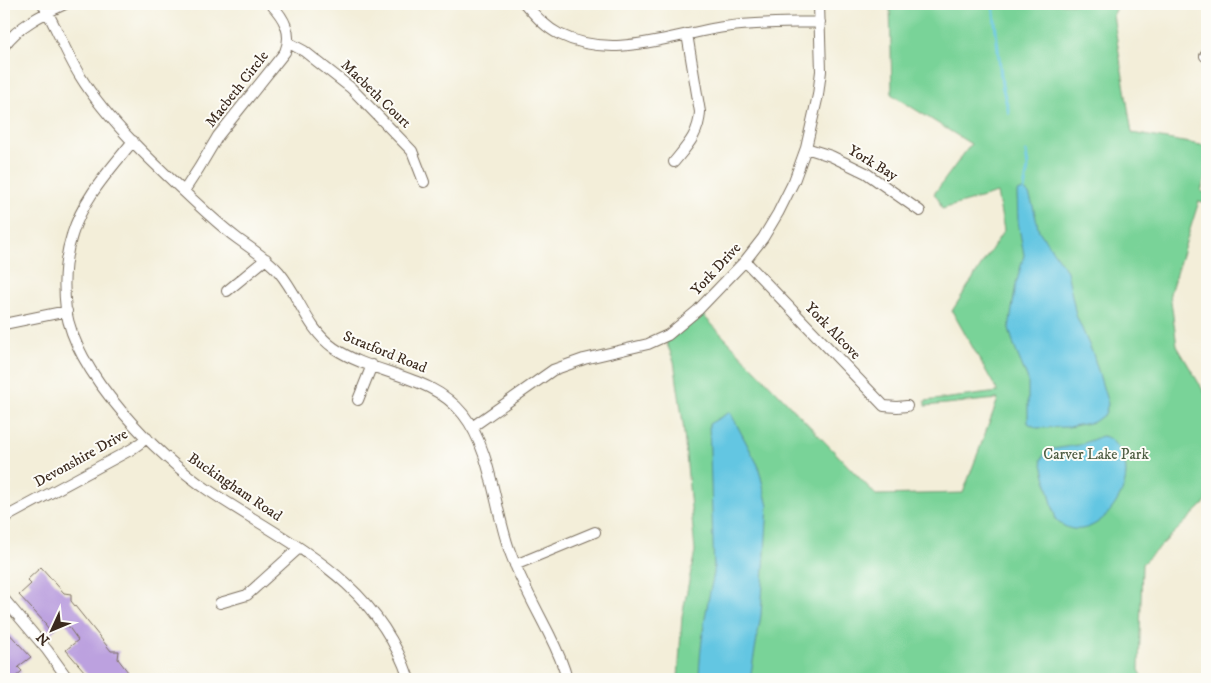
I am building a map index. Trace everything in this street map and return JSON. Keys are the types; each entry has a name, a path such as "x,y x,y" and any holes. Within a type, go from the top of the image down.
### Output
{"street":[{"path":"4,46 10,38 46,8 66,4"},
{"name":"Macbeth Circle","path":"184,192 218,136 280,59 289,43 288,30 283,19 270,4"},
{"path":"525,4 542,22 558,34 592,44 630,46 726,26 820,22"},
{"name":"York Drive","path":"472,427 554,370 584,359 648,344 668,335 698,310 745,261 763,238 778,213 794,181 806,148 818,95 821,71 819,4"},
{"name":"Stratford Road","path":"46,8 79,75 108,115 184,192 223,227 266,259 279,272 320,337 345,355 421,382 453,402 472,427 480,442 502,527 515,565 557,651 566,679"},
{"path":"674,162 698,129 700,122 687,34"},
{"name":"Macbeth Court","path":"289,43 310,55 350,88 412,151 424,182"},
{"name":"Buckingham Road","path":"133,141 98,184 88,200 75,226 67,254 65,276 67,311 74,337 82,355 117,404 147,438 170,460 195,481 299,548 350,585 392,639 409,679"},
{"name":"York Bay","path":"806,148 831,156 866,173 920,212"},
{"path":"227,291 266,259"},
{"name":"York Alcove","path":"745,261 884,406 897,408 907,406"},
{"path":"4,324 67,311"},
{"path":"358,400 372,365"},
{"name":"Devonshire Drive","path":"4,518 132,449 147,438"},
{"path":"515,565 595,532"},
{"path":"220,603 247,595 299,548"},
{"path":"4,599 47,650 68,679"}],"green space":[{"name":"Carver Lake Park","path":"890,4 1117,4 1113,15 1132,133 1207,146 1207,172 1201,191 1207,194 1207,203 1199,201 1170,293 1177,346 1207,397 1207,501 1142,564 1139,670 1144,679 678,679 682,616 695,551 683,423 674,361 664,337 698,310 876,495 963,493 998,399 925,406 925,401 998,392 952,311 1004,230 997,193 942,209 938,198 934,194 971,144 892,95"}],"water":[{"path":"1024,190 1029,194 1039,231 1067,271 1076,315 1093,354 1108,404 1105,414 1094,422 1068,427 1037,428 1028,423 1028,380 1009,328 1016,284 1024,255 1018,222 1017,192"},
{"path":"730,412 758,465 768,506 761,615 750,679 699,679 704,626 714,573 709,424"},
{"path":"1102,436 1112,441 1122,456 1126,469 1124,484 1112,509 1102,519 1091,526 1080,529 1068,528 1056,520 1041,460 1047,450 1079,445"}],"building":[{"path":"41,567 64,593 71,594 71,601 111,651 119,651 118,659 128,672 118,679 91,679 66,650 78,640 68,626 63,622 51,633 46,624 19,595 31,584 27,580"},
{"path":"4,628 31,657 18,667 22,671 13,679 4,679"}],"waterway":[{"path":"993,4 1002,85 1009,113"},
{"path":"1024,190 1028,168 1026,152"}]}
